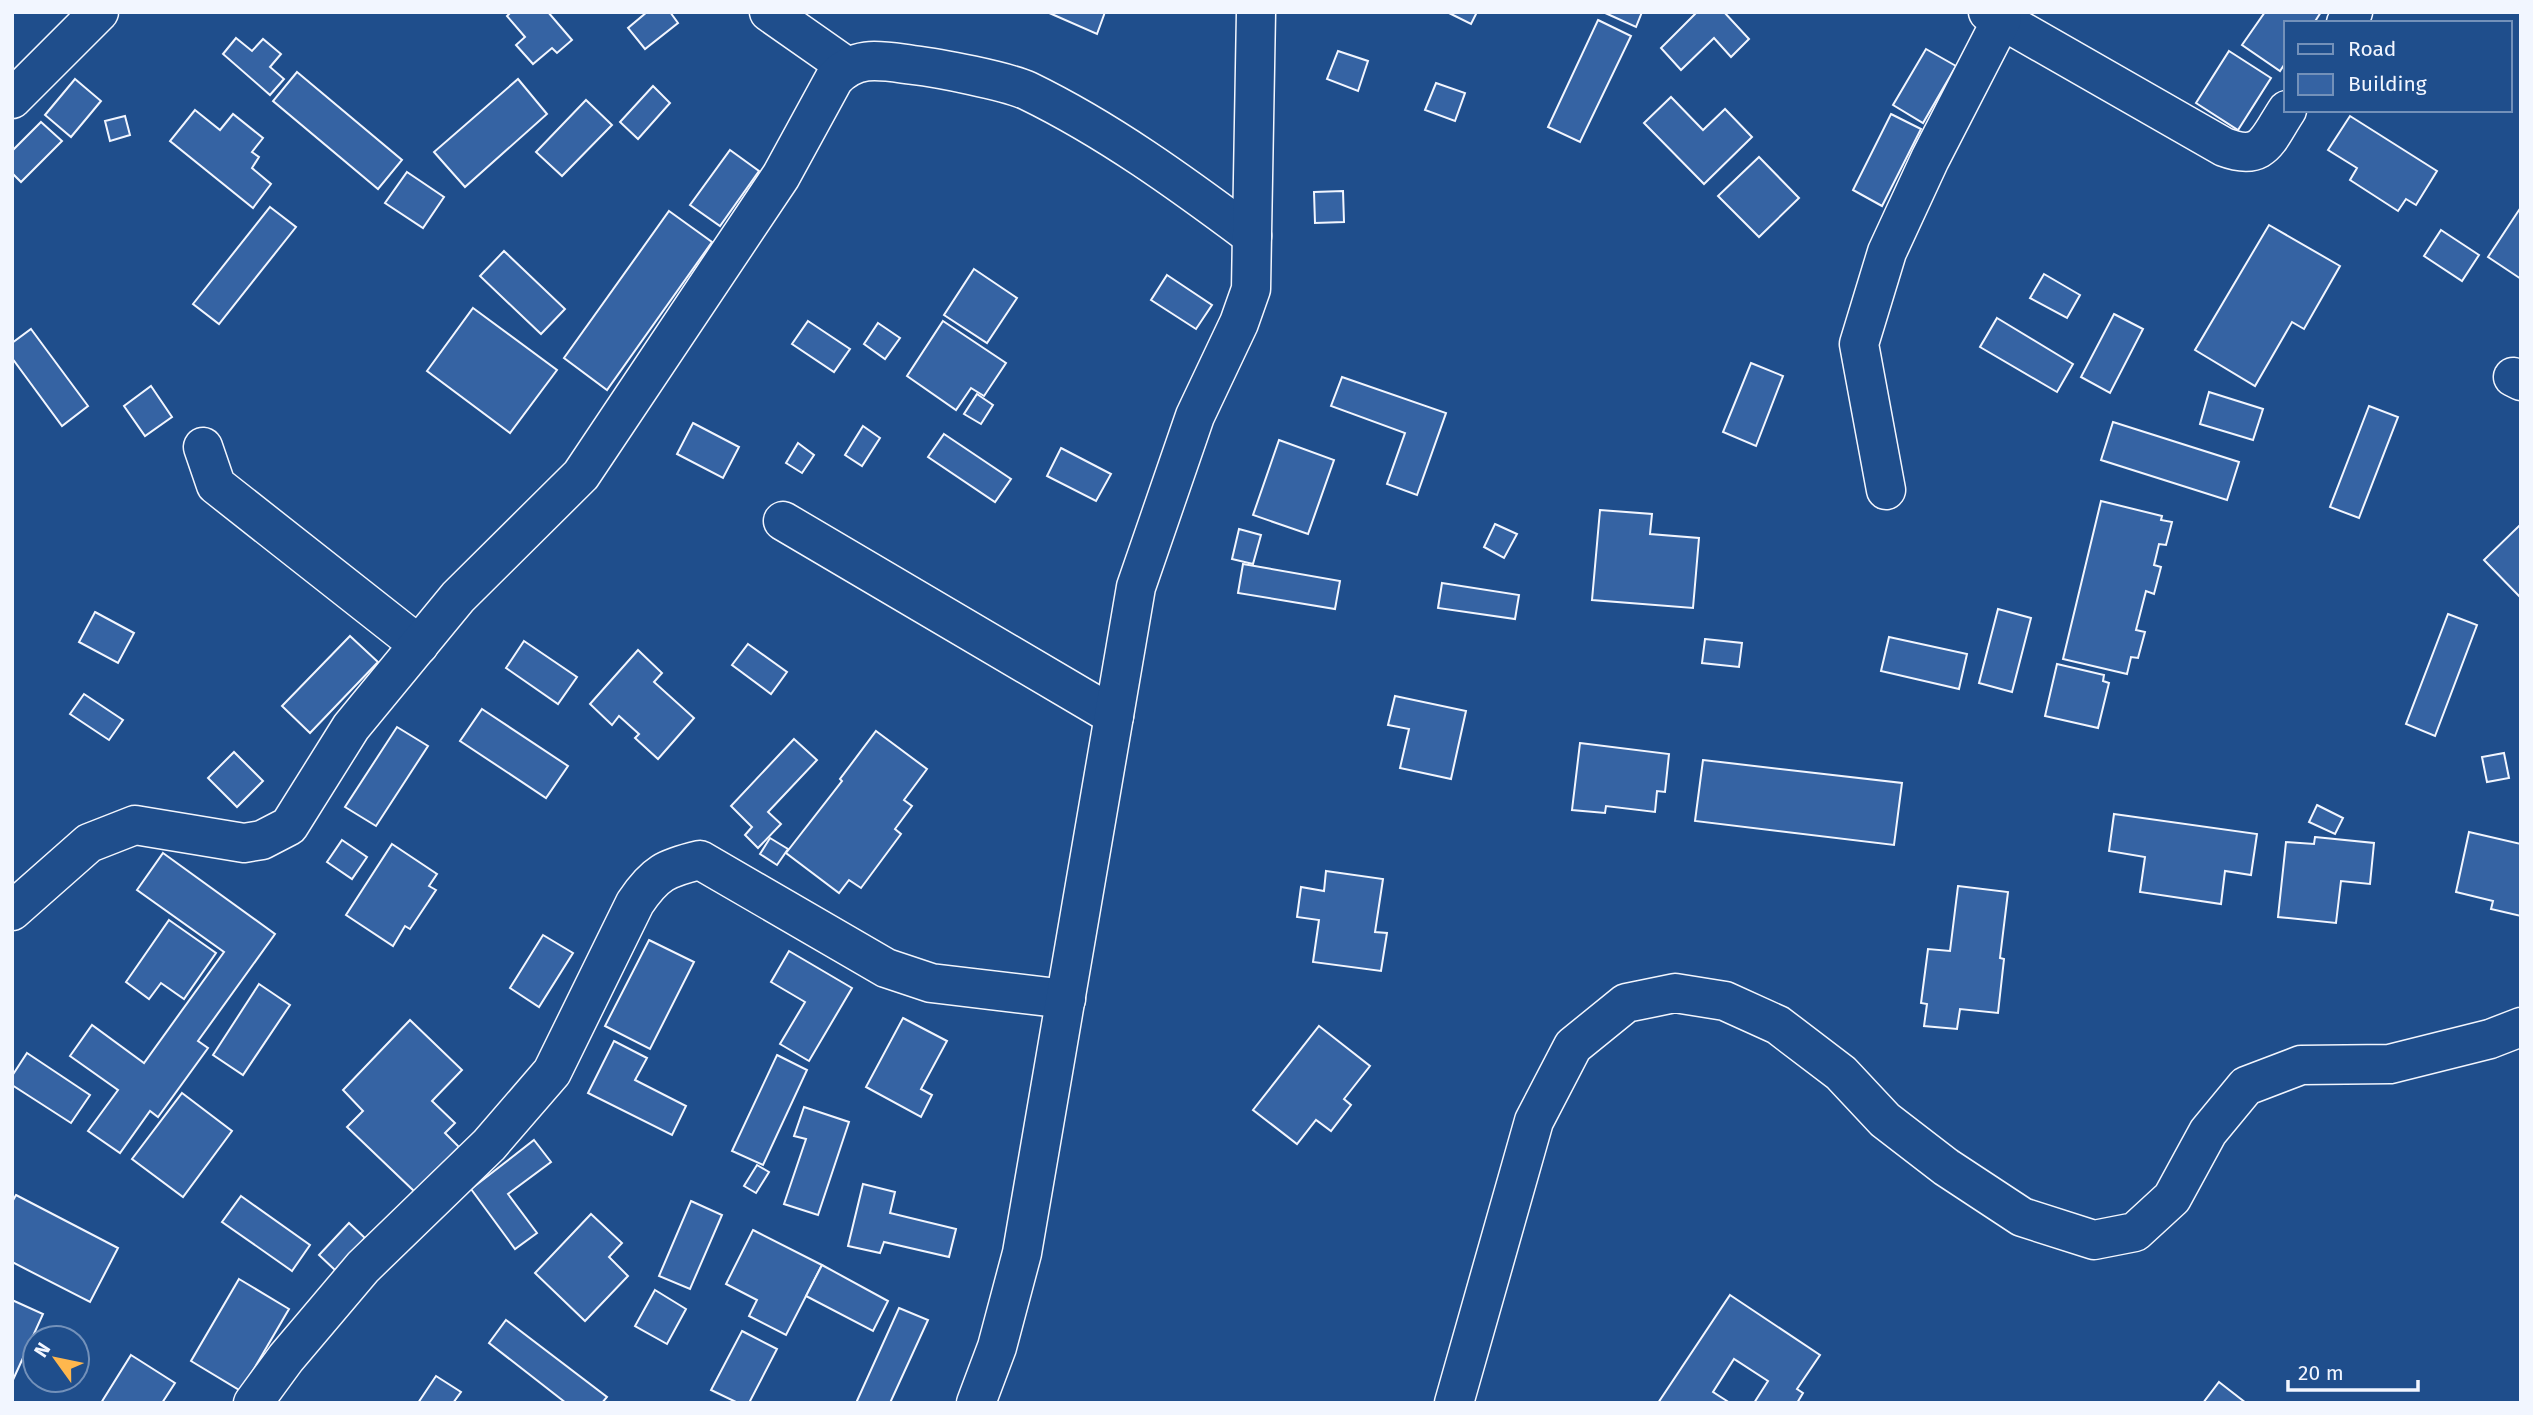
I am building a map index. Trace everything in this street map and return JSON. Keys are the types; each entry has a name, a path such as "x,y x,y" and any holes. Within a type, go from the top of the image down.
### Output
{"street":[{"path":"12,99 99,12"},
{"path":"769,12 846,66"},
{"path":"976,1403 998,1348 1022,1253 1136,587 1195,416 1239,323 1251,289 1256,12"},
{"path":"1886,489 1860,365 1859,344 1887,252 1995,16 2224,147 2244,154 2261,149 2286,112"},
{"path":"12,911 89,843 135,825 244,844 262,840 289,826 351,727 458,597 581,475 781,177 834,79 846,66 870,59 925,66 1025,90 1156,165 1252,236"},
{"path":"203,447 216,485 419,645"},
{"path":"783,521 1114,716"},
{"path":"253,1403 286,1358 363,1267 489,1145 552,1072 635,903 651,879 672,867 700,860 886,968 930,983 1066,999"},
{"path":"1454,1403 1534,1121 1573,1046 1626,1003 1675,993 1725,1001 1778,1025 1841,1073 1885,1120 1946,1167 2022,1217 2094,1240 2134,1231 2172,1198 2207,1132 2246,1086 2301,1065 2390,1064 2490,1039 2521,1027"}],"building":[{"path":"511,12 548,12 572,40 557,53 552,48 533,64 516,45 525,37 507,16"},
{"path":"647,12 670,12 678,23 645,49 628,28"},
{"path":"1047,12 1105,12 1097,34"},
{"path":"1447,12 1477,12 1471,24"},
{"path":"1603,12 1642,12 1636,27"},
{"path":"1697,12 1724,12 1749,39 1731,57 1714,38 1681,70 1661,48"},
{"path":"2265,12 2321,12 2315,21 2284,21 2284,65 2280,71 2242,45"},
{"path":"1598,20 1631,36 1580,142 1548,127"},
{"path":"236,38 252,51 263,39 281,54 270,67 284,79 270,95 223,54"},
{"path":"1926,49 1956,66 1923,123 1893,105"},
{"path":"1338,51 1368,61 1358,91 1327,79"},
{"path":"2229,51 2271,78 2238,130 2196,103"},
{"path":"297,72 402,160 378,189 273,101"},
{"path":"75,79 101,101 71,137 45,115"},
{"path":"518,79 547,114 465,187 434,152"},
{"path":"1436,83 1465,93 1455,121 1425,110"},
{"path":"653,86 670,103 638,139 620,122"},
{"path":"1671,97 1703,130 1725,109 1752,137 1704,184 1644,123"},
{"path":"586,100 612,125 562,176 536,152"},
{"path":"195,110 220,130 233,114 263,138 252,152 259,157 252,168 271,184 253,208 170,141"},
{"path":"1891,114 1921,129 1882,206 1853,190"},
{"path":"125,116 130,135 110,141 105,121"},
{"path":"2350,116 2437,171 2416,205 2406,199 2398,211 2350,180 2357,168 2328,150"},
{"path":"41,122 62,141 21,182 12,173 12,151"},
{"path":"730,150 759,171 720,226 690,205"},
{"path":"1759,157 1799,198 1759,237 1718,196"},
{"path":"407,172 444,197 423,228 385,203"},
{"path":"1343,191 1344,222 1315,223 1314,192"},
{"path":"270,207 296,227 219,324 193,304"},
{"path":"2521,207 2521,279 2488,257"},
{"path":"669,211 712,242 607,390 564,358"},
{"path":"2269,225 2340,266 2304,329 2292,322 2255,386 2195,350"},
{"path":"2441,230 2479,255 2462,281 2424,256"},
{"path":"504,251 565,309 541,334 480,276"},
{"path":"974,269 1017,298 987,343 944,315"},
{"path":"2044,274 2080,295 2067,318 2030,298"},
{"path":"1167,275 1212,305 1196,329 1151,300"},
{"path":"473,308 557,370 510,433 427,371"},
{"path":"2114,314 2143,329 2110,393 2081,377"},
{"path":"1997,318 2073,364 2057,392 1980,347"},
{"path":"808,321 850,349 834,372 792,344"},
{"path":"943,321 1006,363 984,396 971,388 956,410 907,376"},
{"path":"878,323 900,338 885,359 864,344"},
{"path":"31,329 88,406 62,426 12,358 12,343"},
{"path":"1751,363 1783,376 1756,446 1723,432"},
{"path":"1342,377 1446,413 1417,495 1387,484 1405,433 1331,406"},
{"path":"151,386 172,417 145,436 124,406"},
{"path":"2209,392 2263,409 2253,440 2200,424"},
{"path":"977,394 993,405 981,424 964,414"},
{"path":"2369,406 2398,417 2359,518 2330,507"},
{"path":"2113,422 2239,462 2227,500 2101,460"},
{"path":"693,423 739,447 723,478 677,454"},
{"path":"863,426 880,438 862,466 845,455"},
{"path":"944,434 1011,479 995,502 928,457"},
{"path":"1279,440 1334,460 1308,534 1253,515"},
{"path":"798,443 814,455 802,473 786,463"},
{"path":"1061,448 1111,474 1096,501 1047,476"},
{"path":"2101,501 2162,516 2161,520 2172,522 2166,545 2159,544 2154,565 2161,567 2154,594 2146,591 2136,630 2145,632 2138,658 2131,657 2127,674 2063,659"},
{"path":"1600,510 1652,514 1650,534 1699,538 1693,608 1592,600"},
{"path":"1495,524 1517,534 1504,558 1484,547"},
{"path":"2521,524 2521,598 2484,560"},
{"path":"1239,529 1261,535 1253,564 1232,559"},
{"path":"1243,564 1340,581 1335,609 1238,593"},
{"path":"1442,583 1519,595 1515,619 1438,608"},
{"path":"1998,609 2031,618 2012,692 1979,683"},
{"path":"95,612 134,633 118,663 79,642"},
{"path":"2448,614 2477,625 2435,736 2406,724"},
{"path":"350,636 378,662 310,733 282,706"},
{"path":"1889,637 1967,654 1959,689 1881,671"},
{"path":"1705,639 1742,643 1739,667 1702,663"},
{"path":"524,641 577,677 558,704 506,668"},
{"path":"748,644 787,672 771,694 732,665"},
{"path":"638,650 662,673 654,682 694,718 658,759 635,738 639,734 619,716 612,725 590,704"},
{"path":"2057,664 2104,675 2103,681 2109,683 2098,728 2045,716"},
{"path":"84,694 123,720 109,740 70,714"},
{"path":"1395,696 1466,711 1451,779 1400,768 1409,729 1388,725"},
{"path":"482,709 568,766 546,798 460,741"},
{"path":"397,727 428,746 376,826 345,807"},
{"path":"876,731 927,769 904,800 912,806 895,829 901,834 861,888 849,880 839,893 786,853 842,781 840,779"},
{"path":"794,739 817,760 768,812 781,824 758,848 745,835 752,827 731,806"},
{"path":"1580,743 1669,754 1665,792 1657,791 1655,812 1606,806 1605,813 1572,810"},
{"path":"234,752 263,781 237,807 208,778"},
{"path":"2504,753 2509,778 2487,782 2482,757"},
{"path":"1703,760 1902,783 1894,845 1695,821"},
{"path":"2317,805 2343,818 2335,834 2309,822"},
{"path":"2114,814 2257,834 2251,875 2225,871 2221,904 2140,892 2145,857 2109,851"},
{"path":"2469,832 2521,844 2521,916 2491,909 2493,901 2456,892"},
{"path":"2315,837 2374,843 2370,884 2341,881 2336,923 2278,917 2286,842 2314,844"},
{"path":"770,838 788,849 777,865 760,854"},
{"path":"342,840 367,857 352,879 327,862"},
{"path":"392,844 437,874 429,886 436,890 410,929 405,926 393,946 346,915"},
{"path":"163,853 275,934 198,1041 208,1048 158,1117 150,1111 120,1153 88,1131 118,1090 70,1056 92,1025 144,1063 224,952 137,890"},
{"path":"1326,871 1383,879 1375,932 1387,933 1381,971 1313,962 1319,920 1297,917 1301,887 1324,891"},
{"path":"1958,886 2008,892 2000,958 2004,959 1998,1013 1960,1009 1957,1029 1924,1026 1927,1004 1921,1003 1928,949 1950,951"},
{"path":"169,920 216,953 184,999 161,983 149,999 126,982"},
{"path":"543,935 573,953 539,1007 510,988"},
{"path":"649,940 694,962 650,1049 605,1026"},
{"path":"789,951 852,988 809,1061 780,1044 805,1002 771,982"},
{"path":"259,984 290,1005 243,1075 213,1055"},
{"path":"903,1018 947,1041 921,1089 932,1095 921,1117 866,1087"},
{"path":"410,1020 462,1070 432,1101 455,1123 445,1133 459,1147 415,1192 347,1127 363,1111 343,1090"},
{"path":"1319,1026 1370,1066 1344,1099 1351,1105 1331,1131 1316,1120 1297,1144 1253,1110"},
{"path":"614,1041 647,1058 635,1080 686,1106 672,1135 588,1093"},
{"path":"27,1053 90,1095 71,1123 12,1085 12,1076"},
{"path":"777,1055 807,1070 763,1165 732,1151"},
{"path":"182,1093 232,1131 183,1197 132,1159"},
{"path":"804,1107 849,1122 818,1215 784,1204 806,1139 794,1136"},
{"path":"534,1140 551,1162 508,1194 537,1233 515,1249 471,1189"},
{"path":"757,1165 769,1172 756,1193 744,1186"},
{"path":"863,1184 895,1192 890,1213 956,1229 949,1257 884,1242 880,1253 848,1246"},
{"path":"16,1195 118,1248 90,1302 12,1262 12,1202"},
{"path":"241,1196 310,1245 292,1271 222,1222"},
{"path":"691,1201 722,1215 690,1289 659,1276"},
{"path":"591,1214 622,1243 609,1257 628,1276 585,1321 535,1273"},
{"path":"349,1223 365,1238 335,1270 319,1255"},
{"path":"753,1230 822,1265 786,1335 749,1316 757,1300 726,1284"},
{"path":"822,1265 888,1301 873,1331 806,1296"},
{"path":"239,1279 289,1309 241,1391 191,1361"},
{"path":"655,1290 686,1309 667,1344 635,1326"},
{"path":"1730,1295 1820,1355 1797,1389 1803,1393 1797,1403 1754,1403 1768,1381 1734,1359 1713,1392 1730,1403 1658,1403"},
{"path":"12,1300 43,1314 38,1324 21,1324 21,1362 12,1382"},
{"path":"899,1308 928,1320 890,1403 856,1403"},
{"path":"506,1320 607,1397 602,1403 566,1403 489,1343"},
{"path":"742,1331 777,1349 749,1403 738,1403 711,1390"},
{"path":"131,1355 175,1383 162,1403 101,1403"},
{"path":"436,1376 461,1392 453,1403 418,1403"},
{"path":"2219,1382 2246,1403 2203,1403"}]}
